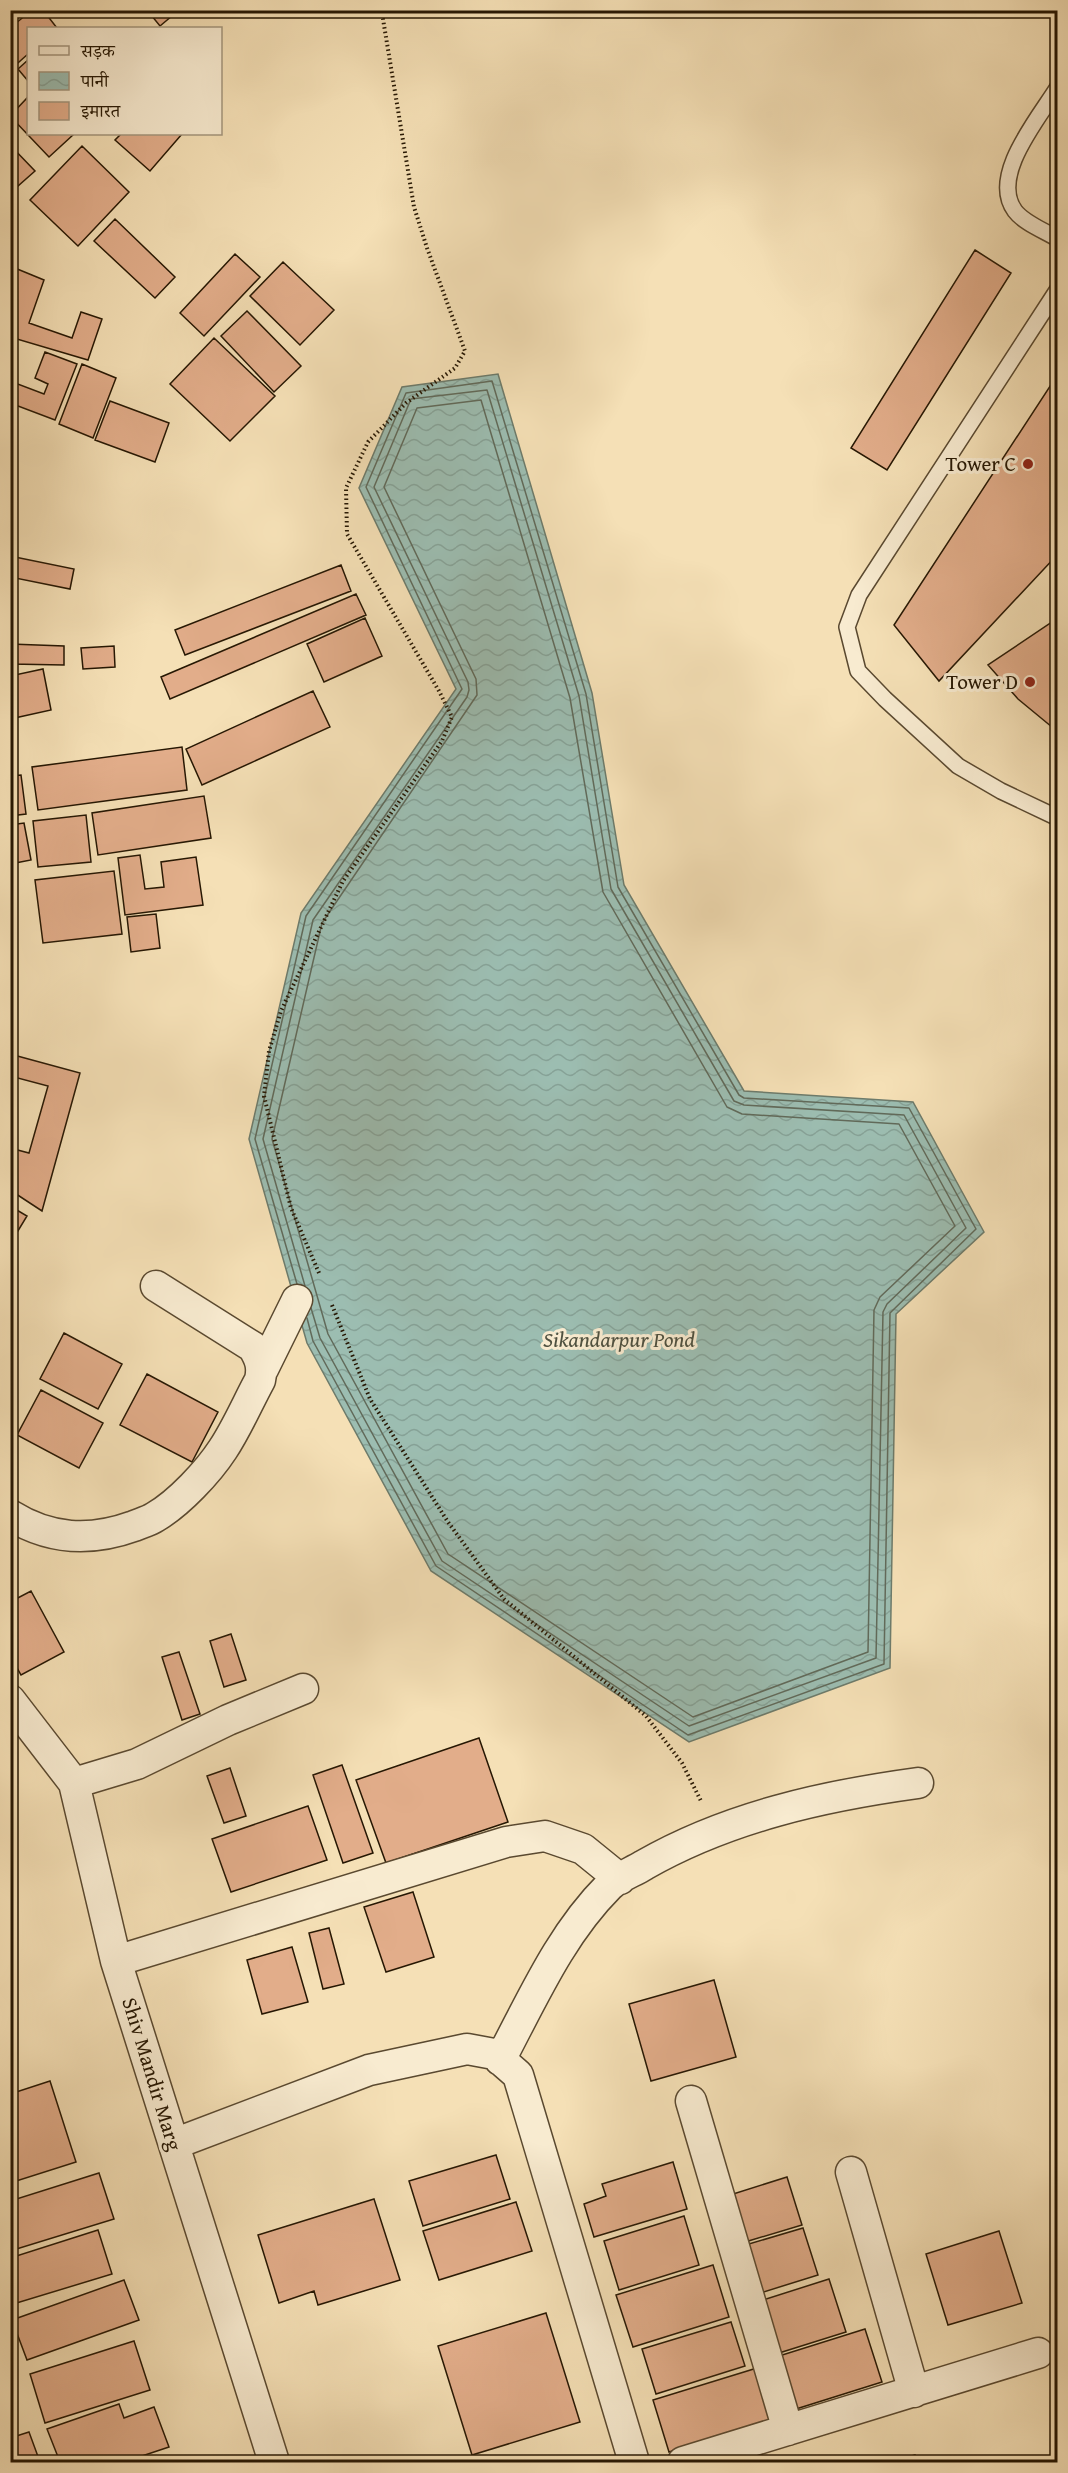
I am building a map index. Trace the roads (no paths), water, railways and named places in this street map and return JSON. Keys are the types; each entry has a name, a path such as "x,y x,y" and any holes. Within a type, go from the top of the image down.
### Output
{"street":[{"path":"156,1286 253,1347 260,1359 262,1370"},
{"path":"10,1515 31,1527 62,1535 88,1537 121,1530 155,1518 199,1481 224,1449 260,1380 262,1370 297,1300"},
{"path":"74,1784 137,1764 228,1720 303,1689"},
{"name":"Shiv Mandir Marg","path":"10,1700 74,1784 116,1961 274,2463"},
{"path":"500,2060 573,1927 611,1884 680,1845 768,1812 860,1790 918,1782"},
{"path":"116,1961 516,1840 545,1836 583,1849 620,1879"},
{"path":"174,2144 369,2070 467,2049 494,2054 518,2075 633,2463"},
{"path":"691,2100 788,2430"},
{"path":"851,2172 914,2392"},
{"path":"683,2463 1038,2353"}],"lane":[{"path":"1058,87 1010,165 1006,182 1008,196 1016,212 1058,239"},
{"path":"1058,289 860,595 847,627 858,671 958,766 1001,791 1058,818"}],"water":[{"name":"Sikandarpur Pond","path":"498,374 592,693 624,885 744,1091 913,1102 984,1232 896,1314 890,1668 689,1742 431,1571 307,1343 249,1139 301,913 456,689 359,488 402,387"}],"place":[{"name":"Tower C","path":"1028,464"},
{"name":"Tower D","path":"1030,682"}]}
